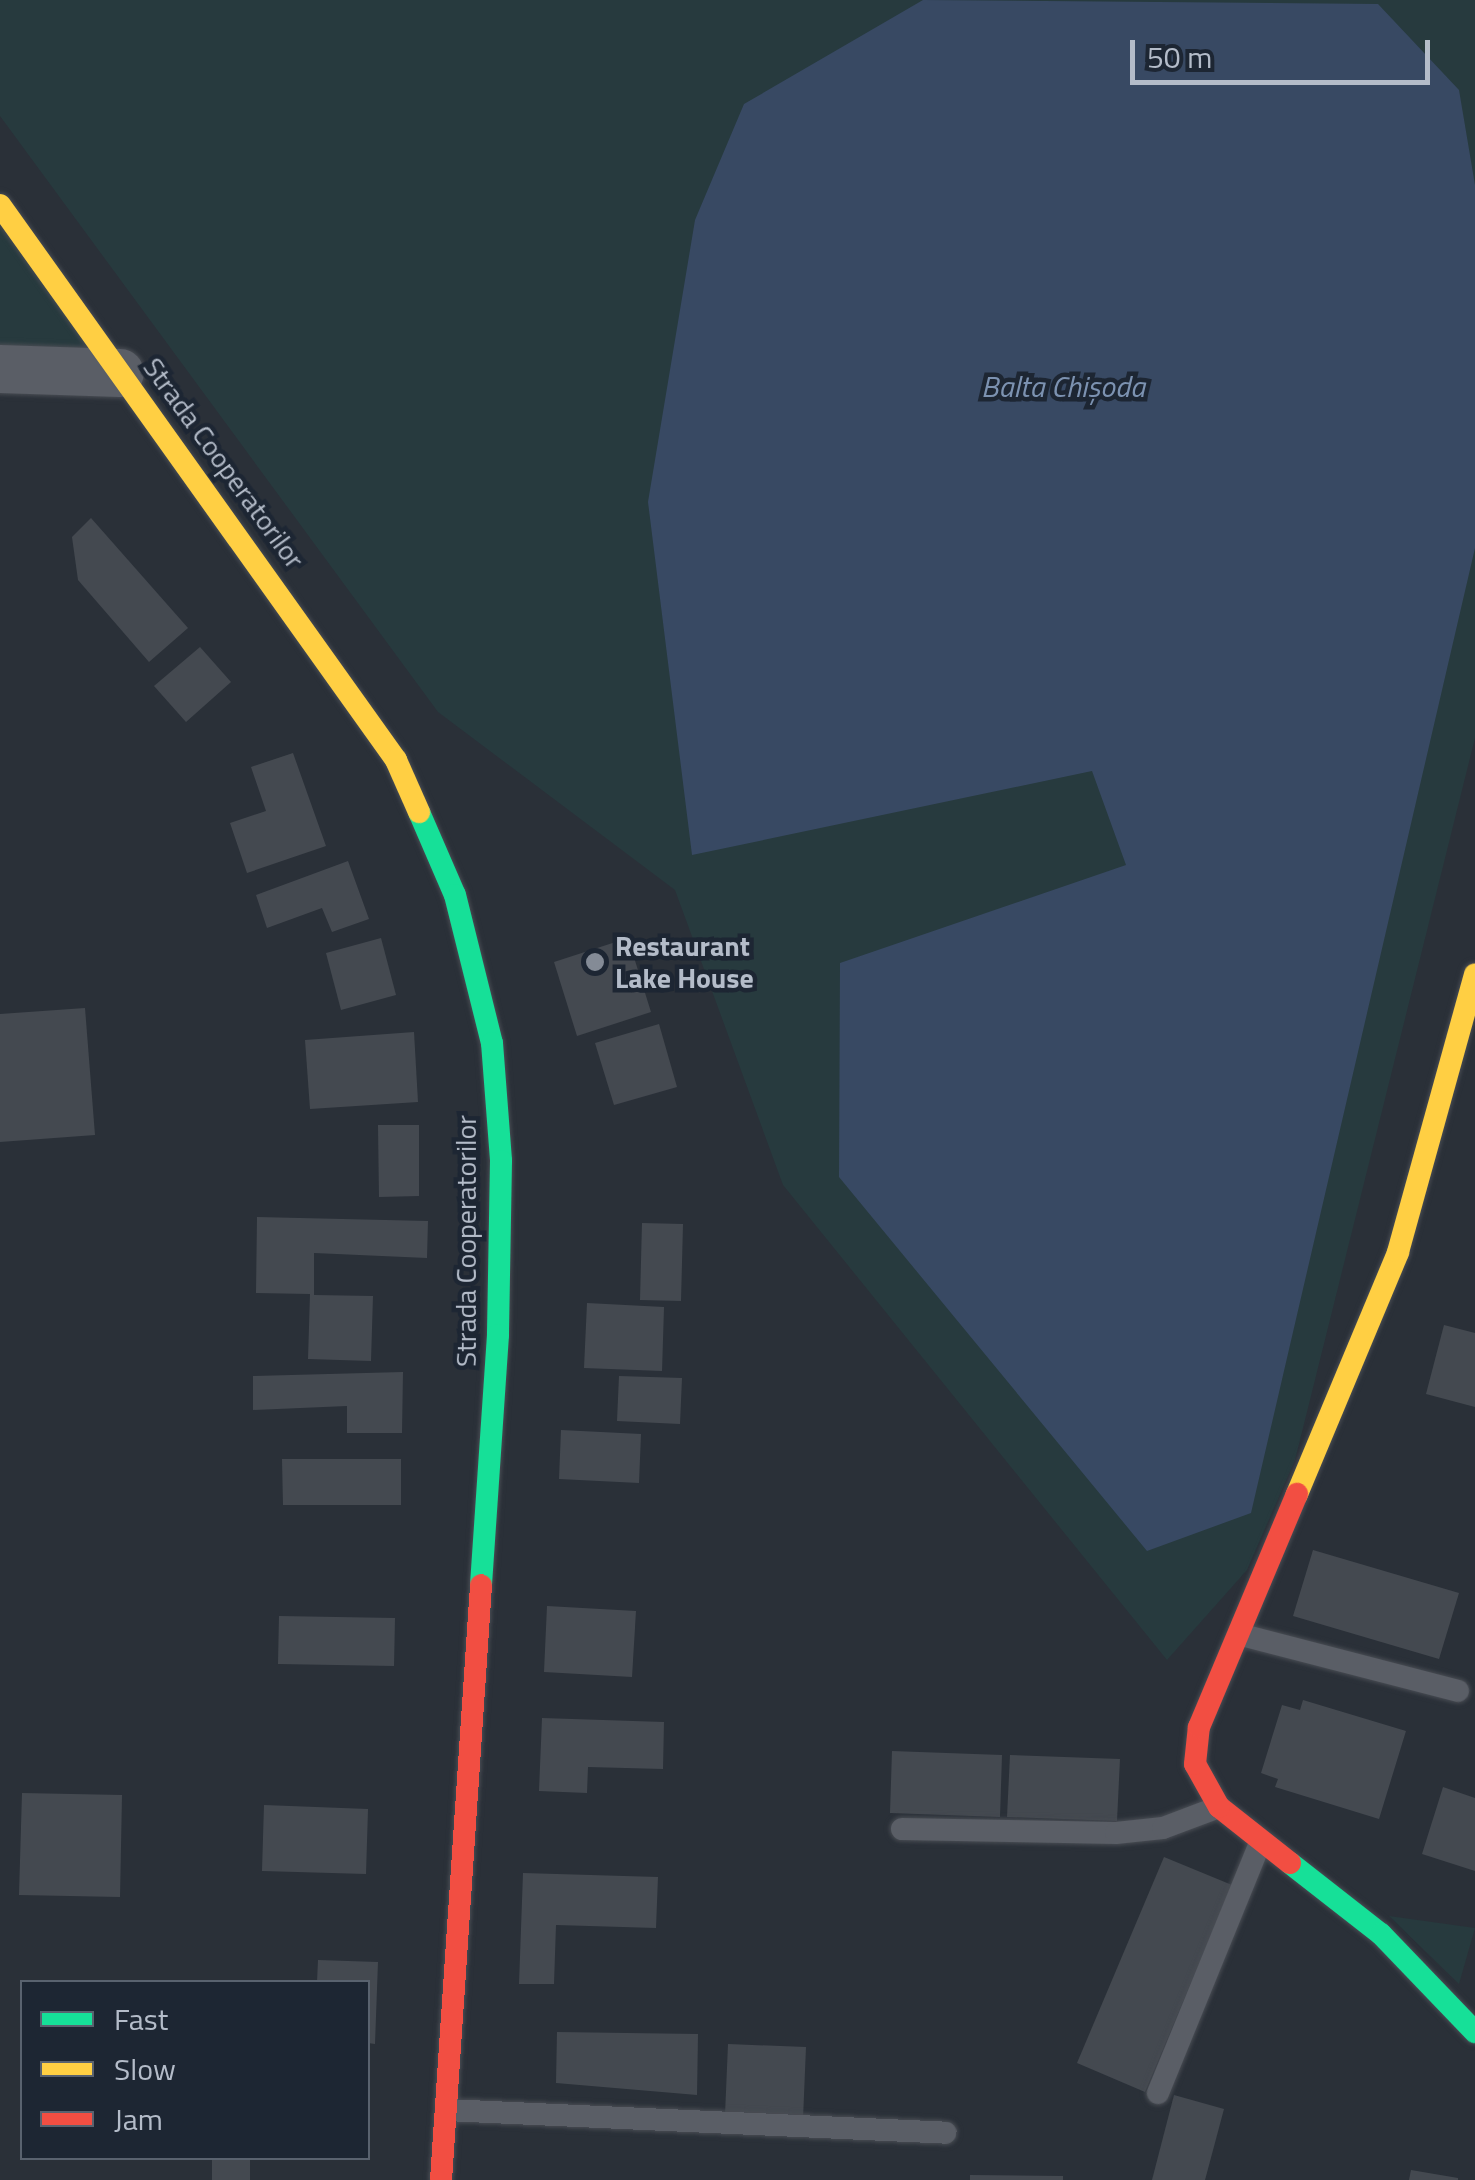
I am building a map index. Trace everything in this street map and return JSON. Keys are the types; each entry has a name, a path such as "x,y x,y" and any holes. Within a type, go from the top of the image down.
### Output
{"street":[{"name":"Strada Cooperatorilor","path":"0,205 396,760 455,894 492,1043 501,1161 498,1335 442,2180"},
{"path":"0,369 120,373"},
{"path":"1475,974 1398,1252 1242,1635 1200,1728 1195,1764 1218,1807 1381,1934 1475,2032"}],"lane":[{"path":"1242,1635 1458,1691"},
{"path":"902,1829 1116,1833 1163,1828 1218,1807"},
{"path":"1158,2094 1260,1843"},
{"path":"446,2110 945,2133"}],"green space":[{"name":"Balta Chișoda","path":"0,0 1475,0 1475,738 1295,1460 1247,1570 1167,1660 783,1185 675,890 438,712 0,116"},
{"path":"0,225 92,352 0,347"},
{"path":"1389,1916 1475,1928 1459,1984"}],"water":[{"name":"Balta Chișoda","path":"923,0 1378,4 1459,90 1475,185 1475,548 1251,1513 1147,1551 839,1177 840,963 1126,865 1092,771 692,855 648,502 695,220 744,104"}],"building":[{"path":"91,518 188,628 149,662 78,580 72,537"},
{"path":"200,647 231,682 186,722 154,686"},
{"path":"293,753 326,846 247,873 230,823 266,811 251,767"},
{"path":"348,861 369,919 332,932 322,908 267,928 256,895"},
{"path":"381,938 396,995 341,1010 326,953"},
{"path":"628,938 651,1012 577,1036 554,962"},
{"path":"85,1008 95,1135 0,1142 0,1014"},
{"path":"659,1024 677,1087 614,1105 595,1043"},
{"path":"414,1032 418,1102 310,1109 305,1040"},
{"path":"378,1125 419,1125 419,1196 379,1197"},
{"path":"257,1217 428,1221 427,1258 314,1253 314,1295 373,1296 371,1361 308,1359 310,1294 256,1293"},
{"path":"642,1223 683,1224 681,1301 640,1300"},
{"path":"587,1303 664,1307 662,1371 584,1368"},
{"path":"1444,1325 1475,1333 1475,1407 1426,1394"},
{"path":"403,1372 402,1433 347,1433 347,1406 253,1410 253,1376"},
{"path":"619,1376 682,1378 680,1424 617,1421"},
{"path":"561,1430 641,1434 639,1483 559,1479"},
{"path":"282,1459 401,1459 401,1505 283,1505"},
{"path":"1313,1550 1459,1593 1439,1659 1293,1616"},
{"path":"547,1606 636,1611 632,1677 544,1672"},
{"path":"279,1616 395,1618 394,1666 278,1664"},
{"path":"1303,1700 1406,1731 1379,1819 1275,1787 1278,1779 1261,1773 1282,1705 1300,1710"},
{"path":"542,1718 664,1722 663,1769 588,1767 587,1793 539,1791"},
{"path":"892,1751 1002,1755 1000,1817 890,1813"},
{"path":"1010,1755 1120,1759 1117,1821 1007,1817"},
{"path":"1443,1787 1475,1798 1475,1871 1422,1854"},
{"path":"22,1793 122,1795 120,1897 19,1895"},
{"path":"264,1805 368,1809 366,1874 262,1871"},
{"path":"1164,1857 1232,1885 1145,2092 1077,2063"},
{"path":"523,1873 658,1877 656,1928 556,1925 554,1984 519,1984"},
{"path":"318,1960 378,1962 375,2044 370,2043 370,1980 317,1980"},
{"path":"557,2032 698,2034 697,2095 556,2083"},
{"path":"728,2044 806,2047 803,2119 725,2115"},
{"path":"1174,2095 1224,2109 1205,2180 1152,2180"},
{"path":"212,2160 250,2160 250,2180 212,2180"},
{"path":"1411,2170 1458,2178 1458,2180 1409,2180"},
{"path":"970,2175 1063,2176 1063,2180 970,2180"}],"traffic: fast":[{"path":"419,812 455,895 492,1043 501,1161 498,1335 481,1585"},
{"path":"1290,1863 1381,1934 1475,2032"}],"traffic: slow":[{"path":"0,205 396,760 419,812"},
{"path":"1297,1494 1398,1252 1475,974"}],"traffic: jam":[{"path":"1290,1863 1219,1807 1195,1764 1199,1727 1297,1494"},
{"path":"441,2180 481,1585"}],"place":[{"name":"Restaurant Lake House","path":"595,962"}]}
